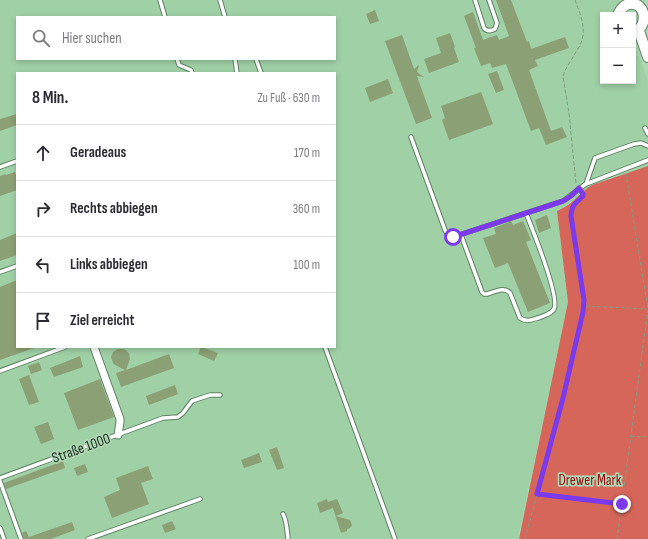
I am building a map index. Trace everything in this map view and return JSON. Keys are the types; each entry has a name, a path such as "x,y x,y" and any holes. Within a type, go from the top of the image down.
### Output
{"main road":[{"path":"619,12 626,2 638,4 647,11 646,24 643,28 636,32 648,57"}],"street":[{"path":"94,348 120,420 118,435"}],"lane":[{"path":"160,0 165,16"},
{"path":"220,0 225,16"},
{"path":"475,0 484,28 488,31 495,29 497,26 489,0"},
{"path":"177,60 179,65 191,70 192,72"},
{"path":"235,60 237,72"},
{"path":"256,60 262,72"},
{"path":"646,128 648,134"},
{"path":"411,137 445,230 450,237 461,235 563,201 586,184 648,160"},
{"path":"586,184 595,158 634,144 641,143 648,146"},
{"path":"0,167 16,161"},
{"path":"461,235 482,292 487,294 505,289 508,290 520,318 527,321 538,318 554,310 555,304 547,272 526,213"},
{"path":"0,272 16,266"},
{"path":"0,371 62,348"},
{"path":"325,348 395,539"},
{"name":"Straße 1000","path":"0,478 163,418 178,417 192,401 210,395 220,395"},
{"path":"0,481 21,539"},
{"path":"88,539 200,499"},
{"path":"283,514 287,527 288,539"},
{"path":"0,528 4,539"}],"path":[{"path":"525,539 568,378 584,306 571,216 571,209 583,196 583,194 576,184 569,113 563,77 567,67 581,44 583,36 583,22 575,0"},
{"path":"617,539 648,309 625,169"},
{"path":"584,306 648,309"},
{"path":"631,436 648,436"},
{"path":"537,494 622,504"}],"shaded area":[{"path":"0,0 619,0 623,12 600,12 600,84 636,84 636,47 648,81 648,166 613,177 557,211 568,302 518,539 0,539"}],"green space":[{"name":"Drewer Mark","path":"648,166 648,539 519,539 568,302 557,211 564,208 592,185"}],"building":[{"path":"496,0 511,0 531,49 565,37 569,48 535,60 538,66 529,70 551,131 562,127 567,137 546,145 539,128 531,131 506,64 492,68 490,63 481,66 464,16 473,12 483,40 497,35 499,40 509,36"},
{"path":"375,10 379,21 370,24 366,14"},
{"path":"450,33 459,62 429,73 424,59 441,53 436,38"},
{"path":"402,35 414,69 419,65 417,72 424,77 417,76 432,118 416,124 385,41"},
{"path":"497,71 504,90 496,93 488,74"},
{"path":"388,79 393,93 370,102 365,88"},
{"path":"481,92 493,124 449,140 442,120 445,118 441,106"},
{"path":"16,114 16,125 0,131 0,119"},
{"path":"15,172 16,190 0,196 0,176"},
{"path":"547,215 551,228 539,233 535,220"},
{"path":"511,221 513,225 523,221 531,240 526,242 550,303 528,312 508,263 495,268 483,238 496,234 494,228"},
{"path":"16,233 16,255 0,261 0,240"},
{"path":"16,280 16,348 34,348 0,360 0,287"},
{"path":"201,348 218,353 214,361 198,354"},
{"path":"118,349 124,349 129,353 130,359 126,370 169,354 174,368 121,387 116,373 125,370 115,365 111,357 113,352"},
{"path":"80,356 83,367 54,377 50,368"},
{"path":"39,362 42,370 31,374 28,366"},
{"path":"29,375 39,402 29,405 19,379"},
{"path":"100,379 114,417 78,430 64,393"},
{"path":"175,385 178,394 149,405 146,396"},
{"path":"48,422 54,439 41,444 34,427"},
{"path":"277,447 284,468 277,470 269,450"},
{"path":"259,453 262,462 244,468 241,460"},
{"path":"63,461 65,468 6,489 4,483"},
{"path":"85,464 88,472 77,476 74,468"},
{"path":"148,466 153,479 141,483 149,504 112,518 104,497 120,490 116,478"},
{"path":"327,499 328,502 337,499 343,513 336,516 350,520 352,525 347,529 347,531 341,533 333,508 320,513 317,503"},
{"path":"172,521 176,529 165,533 162,525"},
{"path":"72,522 75,530 51,539 24,539 22,533 26,531 29,537"}],"route":[{"path":"453,237 563,201 579,188 583,194 583,196 571,209 571,223 584,306 575,351 537,494 622,504"}]}
